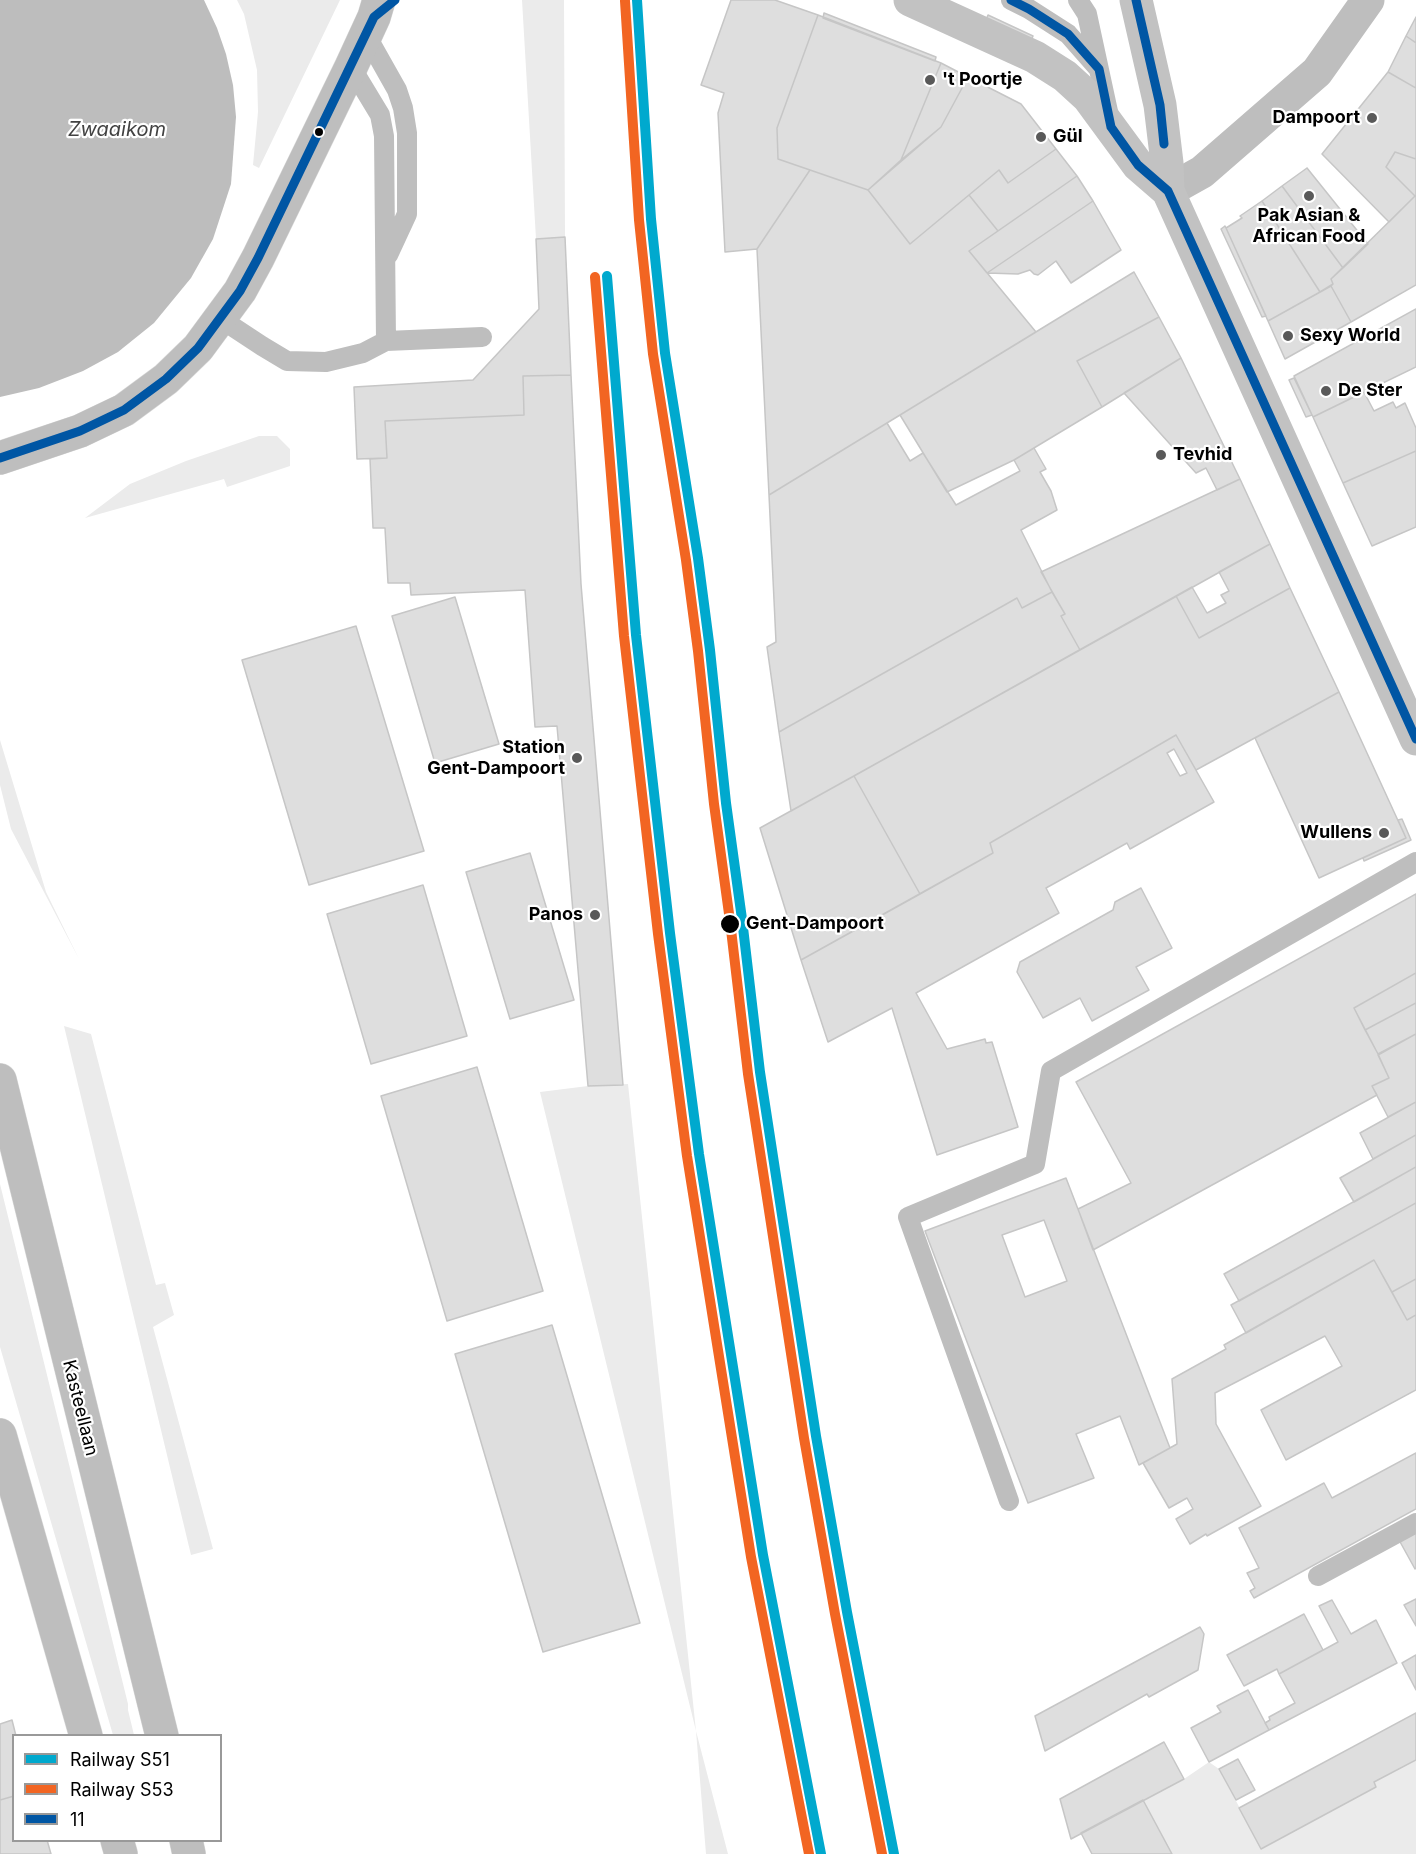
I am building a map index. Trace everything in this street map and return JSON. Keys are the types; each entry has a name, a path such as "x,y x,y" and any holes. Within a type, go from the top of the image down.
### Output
{"main road":[{"path":"910,0 1035,57 1065,76 1088,97 1138,165 1168,191"},
{"path":"1136,0 1160,105 1168,191 1416,739"},
{"path":"1168,191 1202,172 1317,72 1368,0"},
{"path":"0,458 80,431 124,410 166,379 198,348 240,291 258,258 378,13"},
{"name":"Kasteellaan","path":"0,1080 162,1734"},
{"path":"0,1435 85,1734"}],"lane":[{"path":"1011,0 1068,34 1099,69"},
{"path":"1078,0 1087,14 1111,127"},
{"path":"378,13 403,108 407,133 407,214 386,260"},
{"path":"351,67 380,115 384,136 386,341"},
{"path":"221,319 287,361 326,362 363,353 386,341 482,337"},
{"path":"1009,1501 908,1217 1035,1164 1051,1071 1416,862"},
{"path":"1318,1576 1416,1523"}],"shaded area":[{"path":"237,0 340,0 259,168 253,165 258,112 257,70 244,14"},
{"path":"522,0 564,0 565,237 536,239"},
{"path":"259,436 277,436 290,449 290,466 227,487 224,479 85,518 130,484 186,461"},
{"path":"0,740 46,892 79,959 11,829 0,785"},
{"path":"64,1026 91,1034 156,1285 165,1283 174,1315 153,1327 213,1549 191,1555"},
{"path":"628,1084 696,1731 540,1092"},
{"path":"0,1184 134,1734 113,1734 0,1347"},
{"path":"696,1731 728,1854 706,1854"},
{"path":"1416,1760 1416,1854 1172,1854 1143,1800 1184,1779 1209,1762 1219,1769 1261,1848 1376,1787 1374,1782"}],"water":[{"name":"Zwaaikom","path":"0,0 204,0 226,54 233,85 236,117 231,184 213,239 191,278 154,323 118,352 83,371 39,388 0,397"}],"building":[{"path":"731,0 775,0 818,15 777,128 778,159 810,170 757,249 725,252 718,113 724,93 701,85"},
{"path":"824,13 936,57 935,61 823,18"},
{"path":"818,15 941,63 901,160 868,190 778,159 777,128"},
{"path":"988,15 1033,36 1031,41 986,20"},
{"path":"1416,17 1416,43 1406,36"},
{"path":"1406,36 1416,43 1416,88 1388,72"},
{"path":"941,63 968,77 941,127 901,160"},
{"path":"1388,72 1416,88 1416,159 1395,152 1386,167 1415,196 1389,222 1322,154"},
{"path":"968,77 1021,104 1056,149 1008,183 999,170 910,244 868,190 941,127"},
{"path":"1056,149 1077,176 998,231 969,195 999,170 1008,183"},
{"path":"1395,152 1416,159 1416,285 1351,322 1331,286 1333,284 1331,279 1415,196 1386,167"},
{"path":"1307,168 1368,244 1343,268 1282,186"},
{"path":"810,170 868,190 910,244 969,195 998,231 969,251 1036,332 769,495 757,249"},
{"path":"1077,176 1093,201 987,273 969,251"},
{"path":"1282,186 1343,268 1331,279 1333,284 1320,292 1262,201"},
{"path":"1093,201 1121,250 1071,283 1056,261 1038,275 1030,270 1018,274 987,273"},
{"path":"1262,201 1320,292 1268,321 1226,228"},
{"path":"1225,226 1266,316 1262,317 1221,229"},
{"path":"565,237 571,375 523,376 524,415 385,421 387,458 357,459 354,387 473,380 539,309 536,239"},
{"path":"1134,272 1159,317 1077,361 1102,407 1014,460 947,492 900,415"},
{"path":"1331,286 1351,322 1285,359 1268,321"},
{"path":"1416,309 1416,367 1313,417 1294,376"},
{"path":"1159,317 1181,358 1102,407 1077,361"},
{"path":"1181,358 1240,479 1217,490 1206,468 1196,473 1124,393"},
{"name":"Station Gent-Dampoort","path":"571,375 581,584 623,1085 588,1086 557,726 535,727 525,590 411,595 410,583 388,583 385,528 373,528 370,459 387,458 385,421 524,415 523,376"},
{"path":"1294,378 1312,415 1306,417 1289,380"},
{"path":"1364,392 1374,411 1393,402 1396,408 1405,403 1416,428 1416,451 1343,483 1313,417"},
{"path":"887,423 910,461 923,453 956,505 1020,471 1014,460 1034,448 1046,469 1040,472 1051,491 1057,510 1021,530 1052,592 1022,608 1017,598 779,732 767,647 776,642 769,495"},
{"path":"1416,451 1416,527 1372,546 1343,483"},
{"path":"1240,479 1270,544 1080,650 1061,616 1065,614 1041,572"},
{"path":"1270,544 1290,588 1199,638 1176,596 1192,587 1207,613 1226,603 1221,595 1229,591 1219,572"},
{"path":"1290,588 1339,692 1196,770 1176,735 990,843 993,853 920,894 854,776 1176,596 1199,638"},
{"path":"1052,592 1065,614 1061,616 1080,650 791,811 779,732 1017,598 1022,608"},
{"path":"455,597 499,744 435,763 392,616"},
{"path":"356,626 424,851 309,885 242,660"},
{"path":"1339,692 1406,838 1319,878 1255,738"},
{"path":"1176,735 1214,802 1130,849 1127,843 1046,888 1059,913 916,993 947,1049 985,1039 986,1043 992,1042 1018,1127 937,1155 892,1008 828,1042 801,960 993,853 990,843","holes":["1174,749 1187,773 1180,776 1167,753"]},
{"path":"854,776 920,894 801,960 760,828"},
{"path":"1402,819 1411,840 1364,861 1363,858 1406,838 1398,820"},
{"path":"530,853 574,1000 510,1019 466,872"},
{"path":"423,885 467,1036 371,1064 327,914"},
{"path":"1141,888 1172,948 1136,967 1149,990 1092,1021 1080,998 1043,1018 1017,972 1020,962 1113,910 1115,902"},
{"path":"1416,894 1416,973 1354,1008 1389,1078 1372,1086 1377,1095 1093,1250 1078,1209 1131,1183 1076,1082"},
{"path":"1416,973 1416,1003 1365,1030 1354,1008"},
{"path":"1416,1003 1416,1034 1378,1054 1365,1030"},
{"path":"1416,1034 1416,1102 1388,1117 1372,1086 1389,1078 1378,1055"},
{"path":"477,1067 543,1291 447,1321 381,1096"},
{"path":"1416,1102 1416,1135 1373,1159 1360,1133"},
{"path":"1416,1135 1416,1167 1354,1202 1340,1178"},
{"path":"1416,1167 1416,1203 1239,1301 1224,1274"},
{"path":"1066,1178 1170,1448 1139,1465 1120,1416 1076,1434 1094,1478 1028,1503 925,1231","holes":["1044,1220 1067,1281 1025,1297 1002,1235"]},
{"path":"1416,1203 1416,1279 1392,1292 1374,1260 1246,1333 1231,1305"},
{"path":"1374,1260 1407,1320 1416,1315 1416,1390 1286,1460 1261,1410 1342,1366 1325,1336 1215,1393 1216,1424 1261,1506 1190,1544 1176,1519 1193,1509 1187,1498 1169,1508 1143,1463 1177,1444 1172,1379 1226,1349 1224,1345"},
{"path":"1416,1279 1416,1315 1407,1320 1392,1292"},
{"path":"552,1325 640,1623 543,1652 455,1354"},
{"path":"1416,1453 1416,1509 1254,1598 1250,1591 1255,1588 1247,1573 1259,1568 1239,1528 1324,1483 1332,1498"},
{"path":"1416,1531 1416,1568 1415,1569 1399,1540"},
{"path":"1416,1599 1416,1626 1404,1605"},
{"path":"1332,1600 1351,1634 1376,1620 1397,1663 1269,1730 1265,1723 1270,1720 1269,1717 1295,1703 1279,1674 1338,1642 1319,1606"},
{"path":"1304,1614 1323,1650 1279,1674 1277,1669 1244,1686 1227,1655"},
{"path":"1200,1627 1204,1634 1198,1670 1149,1697 1147,1694 1045,1751 1035,1716"},
{"path":"1416,1655 1416,1690 1402,1663"},
{"path":"1248,1690 1269,1730 1209,1762 1191,1728 1221,1712 1217,1706"},
{"path":"1416,1713 1416,1760 1374,1782 1376,1787 1261,1849 1239,1808"},
{"path":"12,1720 16,1734 12,1734 12,1797 0,1800 0,1724"},
{"path":"1164,1742 1184,1779 1071,1839 1060,1799"},
{"path":"1238,1759 1255,1790 1236,1800 1219,1769"},
{"path":"12,1797 12,1842 48,1842 51,1854 0,1854 0,1800"},
{"path":"1143,1800 1172,1854 1092,1854 1081,1833"}],"rail line":[{"name":"S51","path":"637,0 651,219 665,353 698,558 760,1072 816,1436 847,1612 894,1854"},
{"name":"S53","path":"625,1 639,220 653,354 686,560 748,1074 804,1438 835,1614 882,1854"},
{"name":"S51","path":"607,276 636,635 670,933 699,1154 763,1555 821,1854"},
{"name":"S53","path":"595,277 624,636 658,934 687,1156 751,1557 809,1854"}],"transit line":[{"name":"11","path":"0,458 80,431 124,410 166,379 198,348 240,291 258,258 374,17 395,0"},
{"name":"11","path":"1011,0 1068,34 1099,69 1111,127 1138,165 1168,191 1416,739"},
{"name":"11","path":"1136,0 1160,105 1164,144"}],"place":[{"name":"'t Poortje","path":"930,80"},
{"name":"Dampoort","path":"1372,118"},
{"name":"Gül","path":"1041,137"},
{"name":"Pak Asian & African Food","path":"1309,196"},
{"name":"Sexy World","path":"1288,336"},
{"name":"De Ster","path":"1326,391"},
{"name":"Tevhid","path":"1161,455"},
{"name":"Station Gent-Dampoort","path":"577,758"},
{"name":"Wullens","path":"1384,833"},
{"name":"Panos","path":"595,915"},
{"name":"Gent-Dampoort","path":"730,924"}]}
